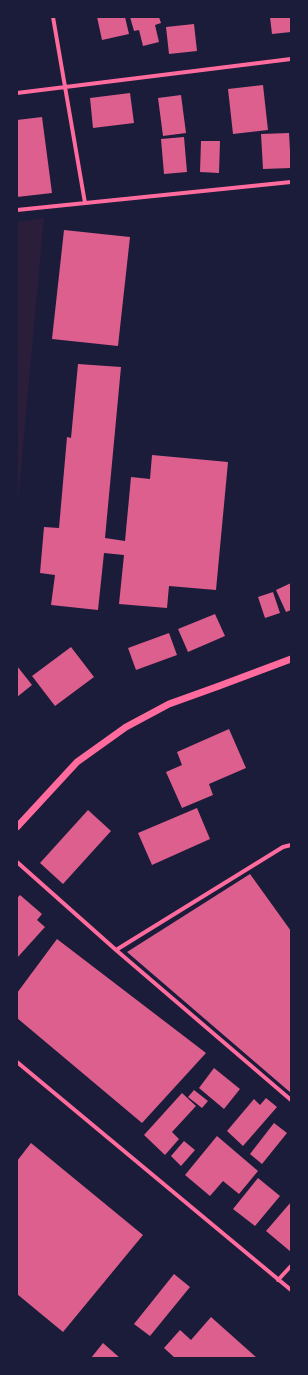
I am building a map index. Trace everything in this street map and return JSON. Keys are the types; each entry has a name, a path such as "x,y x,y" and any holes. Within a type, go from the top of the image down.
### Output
{"street":[{"path":"53,17 85,203"},
{"path":"17,92 291,60"},
{"path":"17,210 291,182"},
{"path":"17,827 77,762 126,727 169,704 291,659"},
{"path":"116,950 283,847 291,845"},
{"path":"17,862 116,950 291,1100"},
{"path":"17,1062 291,1290"},
{"path":"278,1280 291,1266"}],"shaded area":[{"path":"44,218 17,512 17,222"}],"building":[{"path":"97,17 125,17 129,34 102,40"},
{"path":"130,17 159,17 161,23 155,25 159,42 143,46 139,30 134,31"},
{"path":"270,17 291,17 291,32 272,34"},
{"path":"194,24 197,51 169,54 166,27"},
{"path":"263,85 268,130 233,134 228,89"},
{"path":"130,93 134,123 93,128 90,98"},
{"path":"181,95 186,133 163,136 158,98"},
{"path":"42,117 52,193 17,197 17,120"},
{"path":"289,133 291,168 263,169 261,134"},
{"path":"184,137 187,172 164,174 161,139"},
{"path":"201,141 220,141 219,173 200,172"},
{"path":"64,230 130,237 118,346 52,339"},
{"path":"78,364 121,367 105,538 125,541 131,477 150,479 152,455 228,462 216,590 169,586 167,608 119,604 124,555 104,553 98,610 51,605 55,575 40,573 44,527 59,528 67,437 71,438"},
{"path":"291,583 291,610 286,612 276,590"},
{"path":"273,592 280,613 265,618 258,597"},
{"path":"215,614 225,636 188,652 178,629"},
{"path":"169,633 177,655 136,670 128,648"},
{"path":"71,647 94,677 55,706 32,676"},
{"path":"17,666 32,685 17,697"},
{"path":"229,729 246,768 209,784 213,795 182,808 166,772 182,765 177,752"},
{"path":"197,808 210,839 152,865 138,833"},
{"path":"88,810 111,831 63,884 40,863"},
{"path":"250,874 291,931 291,1093 127,952"},
{"path":"20,895 42,914 37,920 45,927 17,958 17,898"},
{"path":"57,939 206,1053 142,1123 17,1018 17,993"},
{"path":"214,1068 240,1089 224,1109 199,1088"},
{"path":"194,1090 208,1101 202,1108 188,1097"},
{"path":"182,1093 196,1106 172,1132 179,1139 165,1155 144,1135"},
{"path":"266,1098 277,1107 243,1146 227,1131 254,1099 260,1105"},
{"path":"274,1123 287,1133 262,1164 250,1154"},
{"path":"217,1136 258,1171 239,1194 223,1181 210,1196 185,1175"},
{"path":"184,1141 195,1150 181,1166 171,1156"},
{"path":"31,1143 143,1235 63,1332 17,1294 17,1161"},
{"path":"258,1178 280,1196 255,1226 233,1209"},
{"path":"291,1202 291,1252 266,1231"},
{"path":"174,1274 190,1287 150,1336 134,1324"},
{"path":"211,1317 257,1358 175,1358 164,1348 180,1330 191,1340"},
{"path":"103,1343 120,1358 91,1358"}]}
